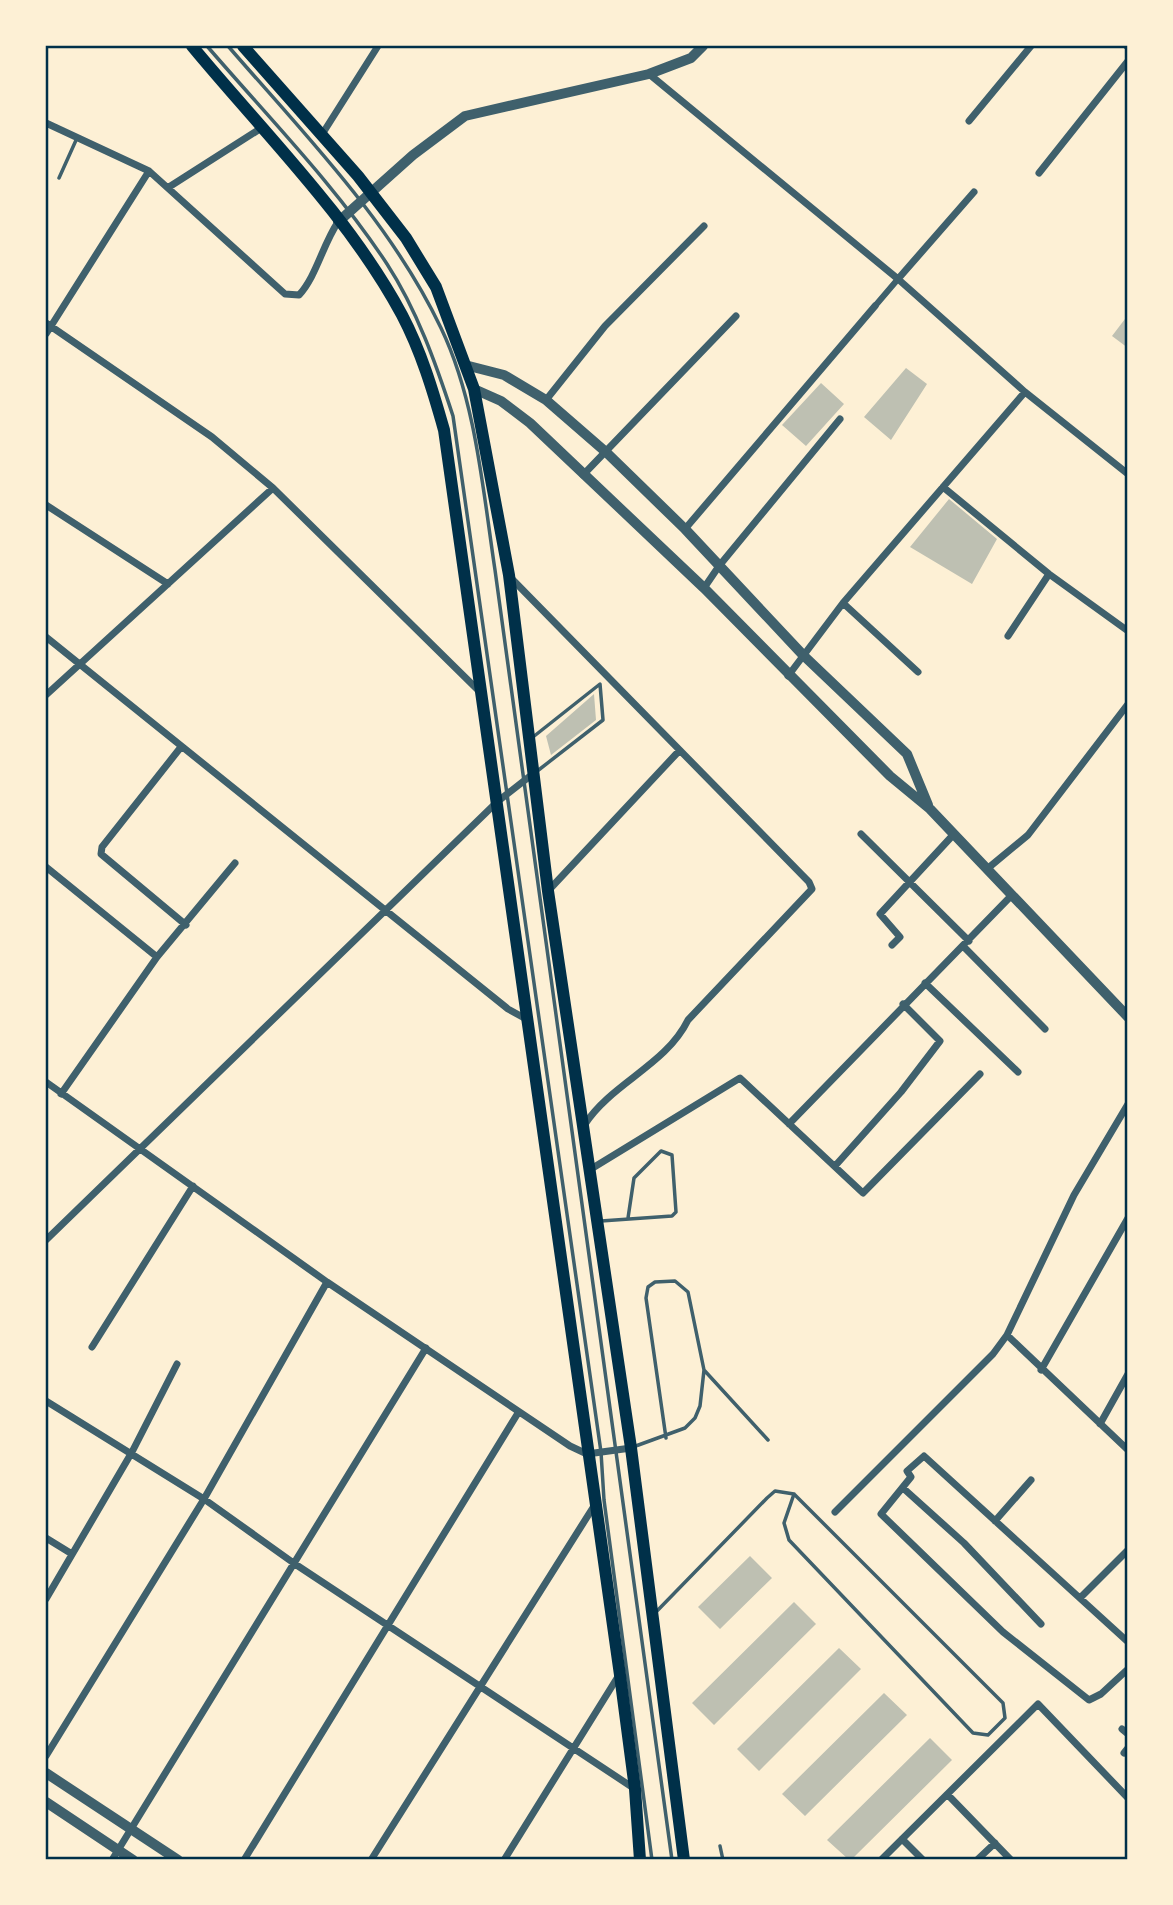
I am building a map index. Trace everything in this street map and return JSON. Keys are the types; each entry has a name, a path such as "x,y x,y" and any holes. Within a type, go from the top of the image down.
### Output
{"main road":[{"path":"192,46 262,127 372,265 403,317 433,388 444,430 620,1675 635,1788 640,1860"},
{"path":"243,46 320,136 366,197 406,238 436,287 474,389 509,575 530,740 529,777 599,1221 684,1860"}],"street":[{"path":"320,136 378,46"},
{"path":"46,123 149,172 285,293 292,296 299,295 306,288 326,240 338,222 413,155 466,116 649,74 691,58 704,46"},
{"path":"969,121 1031,46"},
{"path":"1039,173 1128,61"},
{"path":"649,74 898,279 1025,392 1128,474"},
{"path":"169,187 262,127"},
{"path":"149,172 47,328 212,437 273,488 482,694"},
{"path":"685,529 974,192"},
{"path":"546,400 605,326 704,226"},
{"path":"583,475 736,316"},
{"path":"465,365 504,375 546,400 607,453 685,529 803,655 907,754 930,809"},
{"path":"474,389 501,401 530,423 704,588 788,676 891,776 930,809 1128,1017"},
{"path":"788,676 843,603 1025,392"},
{"path":"704,588 719,566 840,419"},
{"path":"943,487 1049,574 1128,631"},
{"path":"46,695 273,488"},
{"path":"46,505 168,584"},
{"path":"1008,636 1049,574"},
{"path":"509,575 812,889 688,1020 674,1042 596,1108 585,1124"},
{"path":"843,603 918,672"},
{"path":"46,637 386,913 508,1009 528,1020"},
{"path":"987,869 1028,835 1128,704"},
{"path":"181,747 102,847 100,854 186,925"},
{"path":"548,891 679,751"},
{"path":"46,1240 386,913 497,802 529,777"},
{"path":"861,834 912,881 1045,1029"},
{"path":"892,945 900,937 880,914 954,834"},
{"path":"61,1094 158,957 235,863"},
{"path":"46,867 158,957"},
{"path":"789,1124 1011,896"},
{"path":"925,983 1018,1072"},
{"path":"835,1166 901,1092 940,1041 903,1004"},
{"path":"591,1169 740,1078 863,1193 980,1074"},
{"path":"46,1083 518,1413 587,1454 631,1448"},
{"path":"835,1512 993,1354 1007,1335 1074,1195 1128,1104"},
{"path":"92,1347 193,1186"},
{"path":"1041,1370 1128,1218"},
{"path":"46,1756 204,1499 327,1282"},
{"path":"1007,1335 1128,1450"},
{"path":"112,1860 426,1348"},
{"path":"46,1599 132,1452 177,1364"},
{"path":"1100,1424 1128,1374"},
{"path":"46,1401 204,1499 295,1564 635,1788"},
{"path":"244,1860 518,1413"},
{"path":"1128,1642 923,1455 907,1471 911,1476 881,1514 1003,1632 1089,1700 1101,1694 1128,1669"},
{"path":"995,1521 1031,1480"},
{"path":"903,1488 964,1543 1041,1624"},
{"path":"371,1860 594,1506"},
{"path":"46,1538 72,1554"},
{"path":"1080,1598 1128,1550"},
{"path":"504,1860 620,1675"},
{"path":"881,1860 1038,1704 1127,1796"},
{"path":"46,1773 178,1860"},
{"path":"948,1795 1011,1860"},
{"path":"46,1802 133,1860"},
{"path":"902,1839 923,1860"},
{"path":"977,1860 995,1843"}],"lane":[{"path":"207,46 349,212 388,265 438,368 453,416 508,793 513,852 601,1452 604,1500 652,1860"},
{"path":"228,46 366,197 442,330 470,415 529,777 672,1860"},
{"path":"59,178 77,138"},
{"path":"530,740 600,684 605,676"},
{"path":"529,777 603,720 600,684"},
{"path":"599,1221 671,1216 676,1212 672,1155 667,1151 661,1151 635,1175 628,1218"},
{"path":"631,1448 666,1438 685,1428 695,1418 700,1406 704,1370 688,1292 675,1281 655,1282 648,1287 646,1298 666,1438"},
{"path":"704,1370 768,1440"},
{"path":"653,1614 766,1498 775,1491 794,1494 1003,1703 1005,1718 988,1735 973,1733 789,1540 783,1523 794,1494"},
{"path":"720,1846 723,1860"}],"building":[{"path":"1128,315 1128,348 1112,336"},
{"path":"906,368 927,384 891,440 864,417"},
{"path":"821,383 844,404 806,446 782,425"},
{"path":"949,499 997,539 972,584 910,547"},
{"path":"594,694 596,720 551,755 546,736"},
{"path":"750,1556 772,1578 720,1629 698,1607"},
{"path":"794,1602 816,1624 714,1725 692,1703"},
{"path":"839,1648 861,1669 759,1771 737,1749"},
{"path":"884,1693 907,1715 805,1816 782,1794"},
{"path":"930,1738 952,1760 852,1859 848,1859 827,1840"}]}
